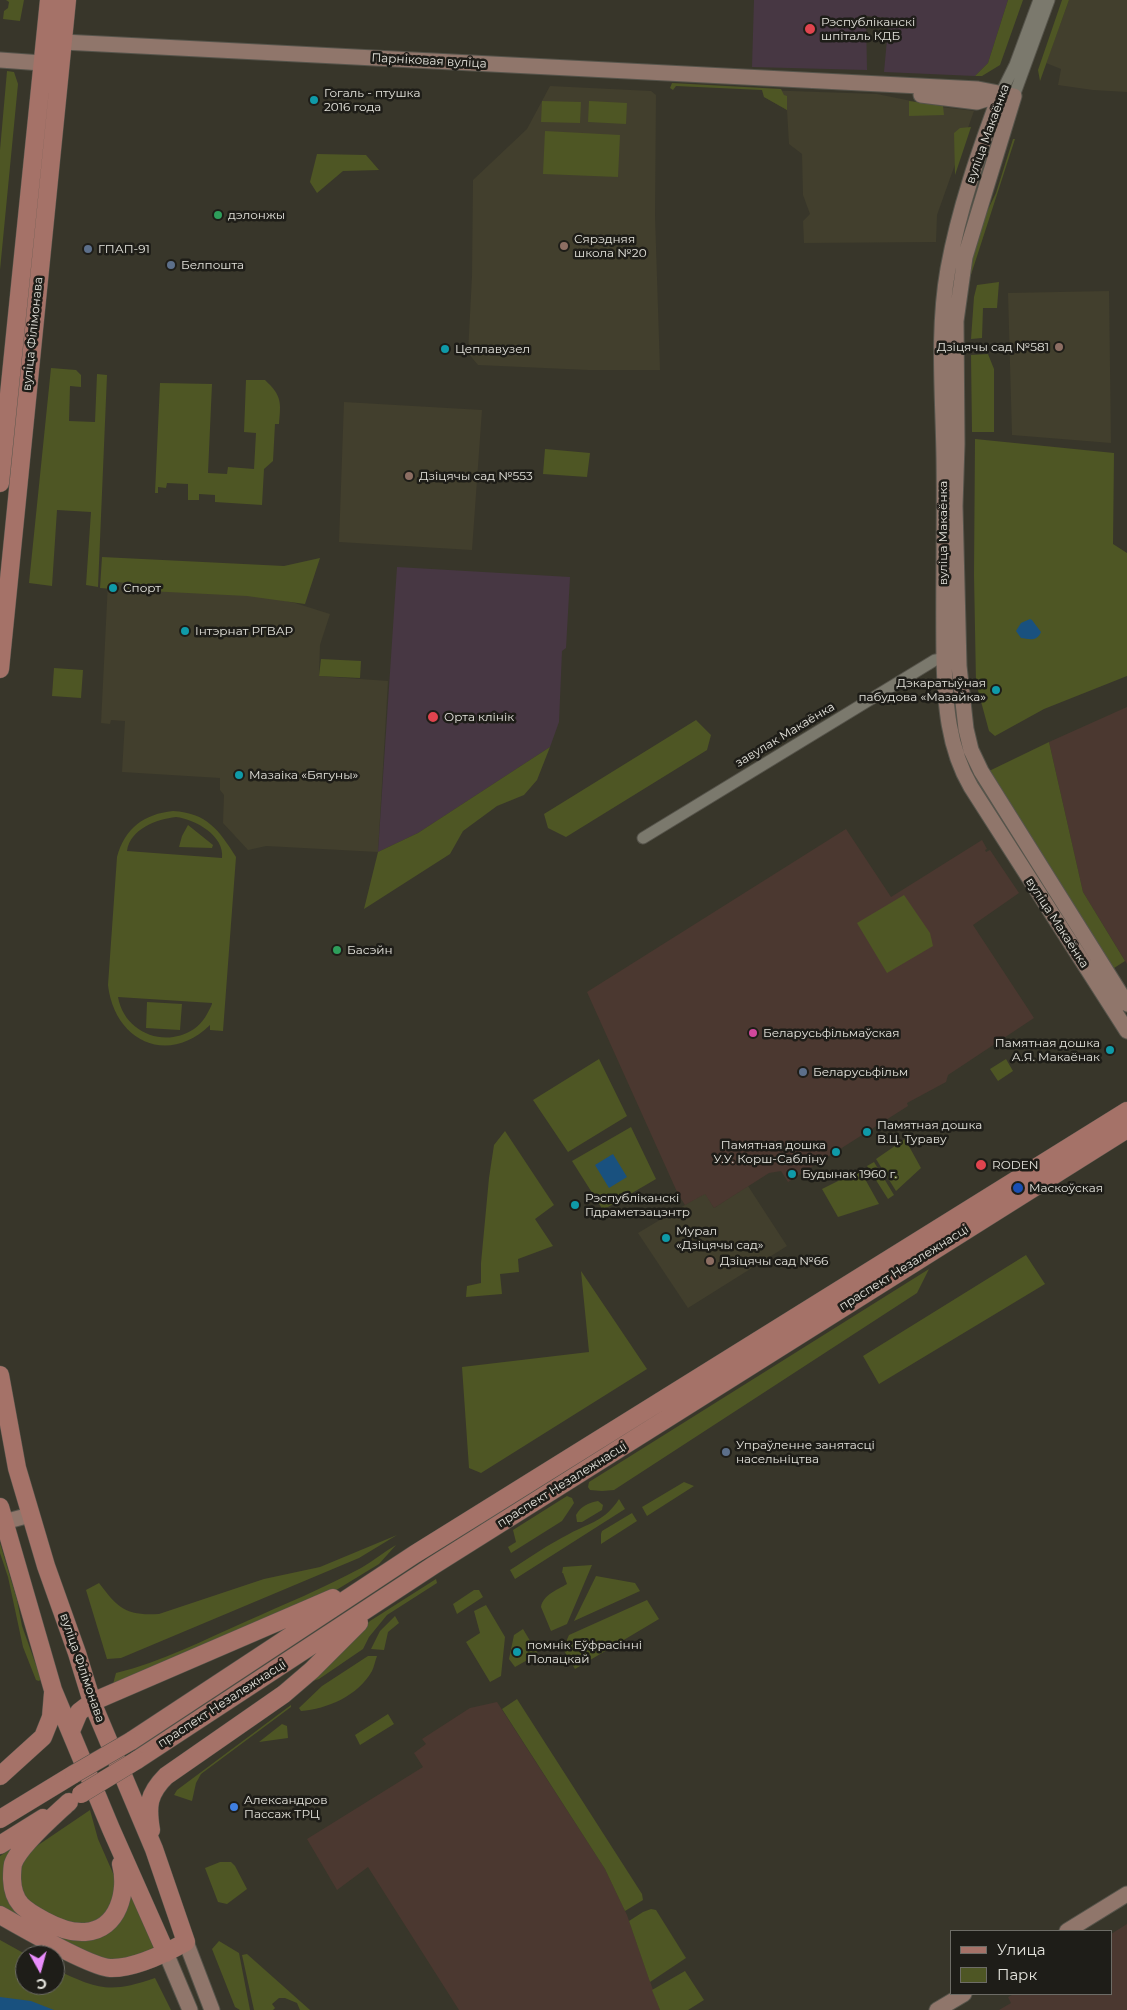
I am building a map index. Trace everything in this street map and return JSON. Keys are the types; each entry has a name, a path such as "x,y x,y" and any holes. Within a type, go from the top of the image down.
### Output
{"main road":[{"name":"вуліца Філімонава","path":"0,483 49,0"},
{"name":"вуліца Філімонава","path":"0,669 8,497 39,283 67,0"},
{"path":"21,281 39,283"},
{"name":"праспект Незалежнасці","path":"0,1819 131,1741 386,1573 1127,1110"},
{"name":"праспект Незалежнасці","path":"0,1845 137,1760 434,1565 1127,1129"},
{"name":"вуліца Філімонава","path":"0,1375 17,1468 46,1566 92,1702 154,1850 186,1942"},
{"path":"1,1517 53,1690 111,1829 166,1953"},
{"path":"71,1731 79,1712 92,1702 318,1605 386,1573"},
{"path":"154,1850 149,1806 152,1793 160,1782 284,1694 312,1670 382,1600"},
{"path":"0,1776 43,1737 51,1717 53,1690"},
{"path":"75,1798 33,1837 14,1863 13,1891 22,1907 59,1928 78,1932 95,1930 110,1919 119,1906 124,1882 111,1829"},
{"path":"0,1915 88,1961 108,1968 128,1965 166,1953 186,1942"}],"street":[{"name":"вуліца Макаёнка","path":"1039,0 1015,65 965,257 956,321 957,444 955,506 959,666 966,729 975,759 1127,1004"},
{"name":"вуліца Макаёнка","path":"1049,0 966,192 955,234 944,298 941,348 944,458 945,687 951,736 960,766 971,788 1127,1031"},
{"path":"0,60 42,64 63,42"},
{"name":"Парніковая вуліца","path":"63,42 978,89 1007,95"},
{"path":"941,348 956,347"},
{"name":"завулак Макаёнка","path":"643,838 935,660 944,658"},
{"path":"960,766 975,759"},
{"path":"1,1517 30,1515"},
{"path":"1069,1930 1127,1894"},
{"name":"вуліца Філімонава","path":"186,1942 212,2010"},
{"path":"166,1953 190,2010"},
{"path":"937,2010 962,1995"}],"shaded area":[{"name":"Рэспубліканскі шпіталь КДБ","path":"754,0 1008,0 988,63 975,76 884,72 889,18 866,16 867,70 752,67"},
{"path":"1069,0 1127,0 1127,92 1058,85 1061,69 1046,63"},
{"name":"Сярэдняя школа №20","path":"550,86 651,91 656,95 655,216 660,370 588,370 478,365 468,353 472,276 473,180 527,129"},
{"path":"762,90 877,94 941,107 974,111 937,215 936,242 804,243 803,221 810,214 803,195 802,154 789,144 787,110 764,97"},
{"name":"Дзіцячы сад №581","path":"1109,291 1111,443 1012,435 1008,293"},
{"name":"Дзіцячы сад №553","path":"344,402 482,410 472,550 339,542"},
{"path":"109,562 295,603 330,614 320,645 319,676 388,681 378,852 266,846 248,850 223,823 224,795 220,790 220,778 122,772 125,721 111,720 110,724 101,723"},
{"path":"397,567 570,577 566,648 562,651 559,722 550,747 418,833 378,852"},
{"path":"1127,707 1127,964 1083,892 1049,742"},
{"path":"846,829 891,897 982,840 987,849 985,850 986,852 990,850 1019,893 973,925 1034,1018 948,1075 946,1082 907,1103 908,1106 788,1182 781,1171 769,1173 714,1208 705,1194 685,1205 678,1194 587,992"},
{"name":"Дзіцячы сад №66","path":"748,1186 787,1246 688,1308 638,1233 705,1193 714,1208"},
{"path":"497,1702 605,1869 627,1915 660,2010 459,2010 368,1867 337,1890 307,1839 423,1767 414,1753 426,1744 422,1739 470,1708"},
{"path":"1127,1924 1127,2010 999,2010 1011,2003 1008,1997 1012,1995 1112,1995 1112,1933"}],"green space":[{"path":"6,0 24,0 20,21 3,19 4,11 8,8 9,2"},
{"path":"1008,0 1023,0 1000,65 982,76 975,76 988,63"},
{"path":"1062,0 1069,0 1040,81 1038,70"},
{"path":"7,71 14,72 18,84 0,270 0,150"},
{"path":"672,83 781,89 784,95 787,96 787,110 764,97 762,90 676,86 673,90 670,88"},
{"path":"542,101 581,102 580,123 541,122"},
{"path":"589,101 627,103 626,124 588,122"},
{"path":"909,101 943,106 944,115 909,116"},
{"path":"971,127 955,175 954,133 960,128"},
{"path":"545,131 620,135 618,177 543,174"},
{"path":"1013,139 1015,139 967,287 982,222 996,193"},
{"path":"317,154 366,155 379,170 343,171 317,193 310,182"},
{"path":"999,282 997,308 983,308 982,338 971,339 974,297 977,285"},
{"path":"988,354 994,369 994,432 972,432 971,355"},
{"path":"51,368 76,370 81,375 81,387 70,386 69,421 95,422 97,374 107,375 98,587 86,585 91,512 57,510 52,586 29,583"},
{"path":"246,380 265,380 275,391 280,405 279,424 275,424 273,461 264,469 262,505 215,502 215,495 199,494 199,500 188,500 188,484 167,483 166,488 158,487 158,493 155,493 160,383 212,384 208,473 227,474 228,467 254,469 256,433 244,432"},
{"path":"975,439 1114,453 1113,544 1127,553 1127,676 1044,709 995,736 989,731 976,683 974,575"},
{"path":"545,449 590,453 587,477 543,474"},
{"path":"102,557 284,566 320,558 305,604 247,596 128,590 128,583 114,582 113,589 100,588"},
{"path":"321,659 361,661 360,678 319,676"},
{"path":"54,668 83,670 81,698 52,696"},
{"path":"696,720 711,735 707,750 566,837 548,828 544,814"},
{"path":"1049,742 1083,892 1125,961 1111,970 987,772"},
{"path":"550,747 537,780 524,795 497,806 463,831 450,854 364,909 378,852 418,833"},
{"path":"173,811 185,812 203,819 218,831 236,857 223,1031 210,1030 210,1025 194,1038 177,1044 160,1045 145,1041 132,1033 120,1020 112,1004 108,985 117,857 125,838 137,824 153,815","holes":["176,817 192,821 214,836 222,850 222,858 127,851 133,837 146,826","118,997 212,1003 212,1004 203,1021 194,1029 182,1035 158,1037 147,1034 128,1020"]},
{"path":"188,825 213,845 212,848 179,847"},
{"path":"904,895 930,933 933,946 887,973 857,923"},
{"path":"147,1002 182,1004 180,1030 146,1028"},
{"path":"599,1059 627,1116 568,1152 533,1100"},
{"path":"1006,1059 1013,1071 998,1081 990,1069"},
{"path":"631,1127 656,1179 603,1210 572,1161"},
{"path":"505,1131 554,1205 535,1219 553,1246 518,1259 519,1272 500,1274 502,1294 466,1297 467,1286 481,1283 481,1263 489,1178 494,1145"},
{"path":"905,1139 921,1168 896,1191 876,1159"},
{"path":"874,1162 894,1195 888,1199 867,1166"},
{"path":"860,1170 879,1204 838,1217 822,1189"},
{"path":"1026,1255 1045,1284 879,1384 863,1356"},
{"path":"929,1269 917,1293 614,1490 590,1490 588,1487 589,1482"},
{"path":"581,1271 647,1369 481,1473 469,1468 462,1367 589,1352"},
{"path":"684,1482 694,1486 647,1516 642,1507"},
{"path":"567,1496 572,1498 574,1503 562,1521 511,1553 508,1547 516,1542 513,1530"},
{"path":"619,1499 625,1509 515,1579 510,1570 554,1542 603,1517"},
{"path":"598,1501 603,1505 602,1510 582,1522 577,1522 576,1515 580,1509"},
{"path":"632,1513 637,1521 601,1544 602,1531"},
{"path":"397,1535 359,1558 121,1658 107,1659 86,1590 99,1583 123,1609 138,1614 159,1614 264,1579 320,1567"},
{"path":"0,1543 17,1600 22,1626 41,1679 39,1681 36,1680 23,1647 8,1577 0,1553"},
{"path":"396,1545 379,1564 333,1592 113,1684 116,1673 166,1657 304,1596 361,1568"},
{"path":"592,1565 567,1624 551,1631 541,1607 547,1596 567,1584 562,1573 563,1567"},
{"path":"596,1576 635,1583 640,1591 574,1621"},
{"path":"436,1579 437,1583 387,1615 369,1637 363,1649 319,1679 307,1683 370,1621"},
{"path":"474,1590 479,1590 483,1597 457,1614 453,1604"},
{"path":"647,1600 659,1619 575,1669 563,1649 569,1635"},
{"path":"486,1605 505,1637 501,1676 490,1682 466,1642 480,1633 474,1611"},
{"path":"395,1616 399,1623 388,1632 384,1650 371,1649 380,1631"},
{"path":"523,1629 538,1654 515,1667 509,1659 514,1635"},
{"path":"368,1656 377,1656 372,1671 359,1688 331,1704 301,1711 299,1708 322,1686"},
{"path":"517,1699 642,1894 643,1900 625,1911 605,1869 502,1709"},
{"path":"291,1705 291,1707 201,1774 196,1783 192,1801 174,1795 177,1790"},
{"path":"388,1714 394,1724 360,1745 355,1735"},
{"path":"282,1724 287,1726 288,1738 259,1742"},
{"path":"90,1810 98,1839 116,1880 117,1892 103,1919 81,1928 28,1905 20,1893 18,1873 25,1854"},
{"path":"23,1841 4,1869 4,1883 82,1939 130,1884 155,1952 110,1966 0,1910 0,1856"},
{"path":"220,1862 231,1862 235,1866 247,1889 227,1904 218,1902 205,1868"},
{"path":"651,1909 656,1910 686,1958 650,1982 629,1921"},
{"path":"0,1940 15,1948 15,1995 65,1995 65,1973 93,1985 104,1987 126,1986 155,1978 171,2010 0,2010"},
{"path":"219,1941 239,1953 250,2010 240,2010 235,2007 212,1949"},
{"path":"247,1954 310,2010 300,2010 297,2003 285,1998 279,1998 272,2004 275,2008 273,2010 254,2010 242,1955"},
{"path":"685,1971 704,2000 688,2010 660,2010 652,1990"}],"water":[{"path":"1030,619 1041,632 1035,639 1021,638 1016,631 1021,623"},
{"path":"613,1154 627,1177 609,1188 595,1165"},
{"path":"0,1997 31,2001 54,2010 0,2010"}],"place":[{"name":"Рэспубліканскі шпіталь КДБ","path":"810,29"},
{"name":"Гогаль - птушка 2016 года","path":"314,100"},
{"name":"дэлонжы","path":"218,215"},
{"name":"Сярэдняя школа №20","path":"564,246"},
{"name":"ГПАП-91","path":"88,249"},
{"name":"Белпошта","path":"171,265"},
{"name":"Дзіцячы сад №581","path":"1059,347"},
{"name":"Цеплавузел","path":"445,349"},
{"name":"Дзіцячы сад №553","path":"409,476"},
{"name":"Спорт","path":"113,588"},
{"name":"Інтэрнат РГВАР","path":"185,631"},
{"name":"Дэкаратыўная пабудова «Мазайка»","path":"996,690"},
{"name":"Орта клінік","path":"433,717"},
{"name":"Мазаіка «Бягуны»","path":"239,775"},
{"name":"Басэйн","path":"337,950"},
{"name":"Беларусьфільмаўская","path":"753,1033"},
{"name":"Памятная дошка А.Я. Макаёнак","path":"1110,1050"},
{"name":"Беларусьфільм","path":"803,1072"},
{"name":"Памятная дошка В.Ц. Тураву","path":"867,1132"},
{"name":"Памятная дошка У.У. Корш-Сабліну","path":"836,1152"},
{"name":"RODEN","path":"981,1165"},
{"name":"Будынак 1960 г.","path":"792,1174"},
{"name":"Маскоўская","path":"1018,1188"},
{"name":"Рэспубліканскі Гідраметэацэнтр","path":"575,1205"},
{"name":"Мурал «Дзіцячы сад»","path":"666,1238"},
{"name":"Дзіцячы сад №66","path":"710,1261"},
{"name":"Упраўленне занятасці насельніцтва","path":"726,1452"},
{"name":"помнік Еўфрасінні Полацкай","path":"517,1652"},
{"name":"Александров Пассаж ТРЦ","path":"234,1807"}]}
